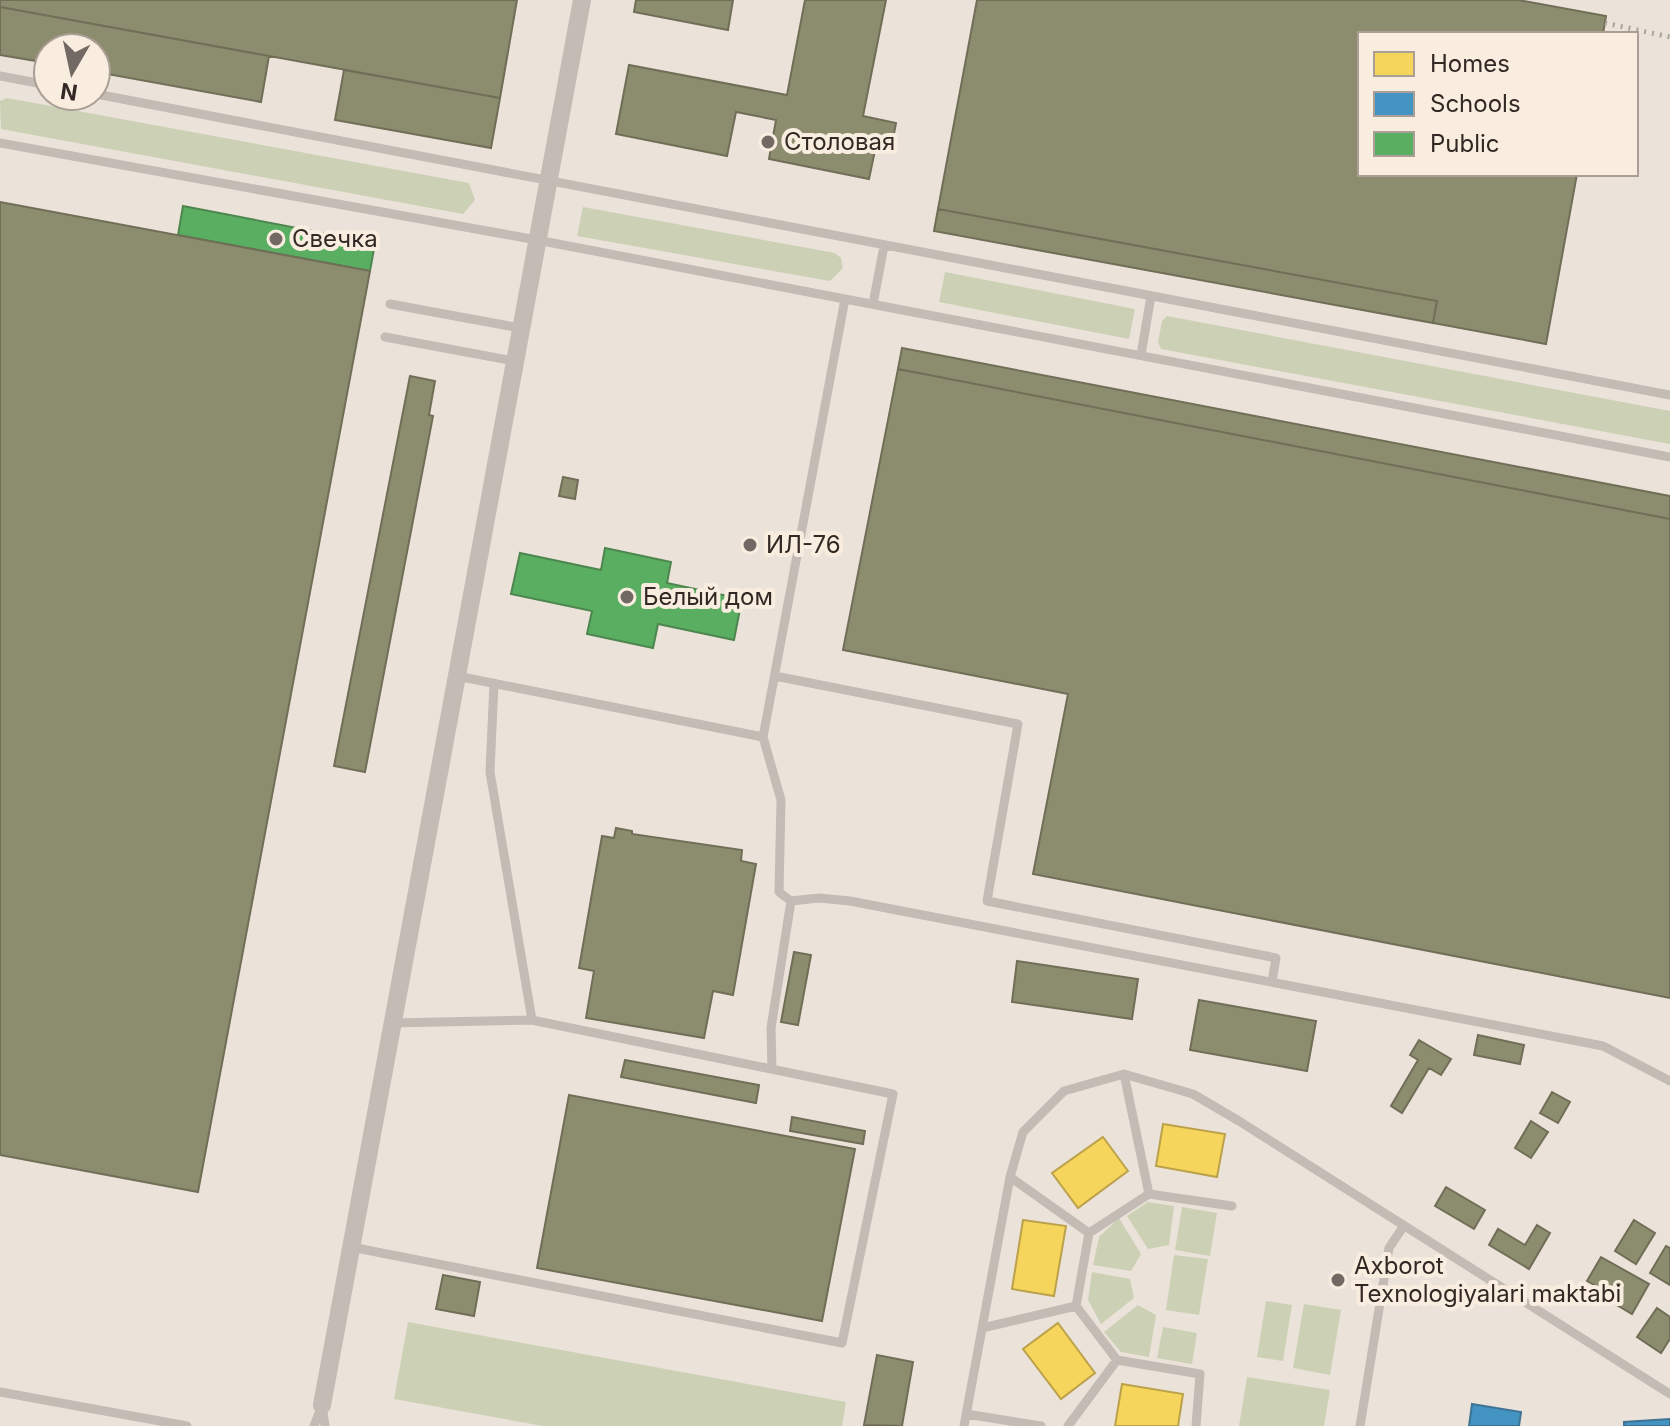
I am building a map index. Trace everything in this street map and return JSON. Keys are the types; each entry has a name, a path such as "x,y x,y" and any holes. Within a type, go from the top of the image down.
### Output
{"street":[{"path":"322,1405 582,0"}],"lane":[{"path":"0,76 32,82"},
{"path":"112,97 1670,395"},
{"path":"0,143 537,240 1670,457"},
{"path":"873,304 884,246"},
{"path":"1141,355 1151,296"},
{"path":"791,901 777,886 781,800 763,737 845,299"},
{"path":"390,304 520,328"},
{"path":"385,337 514,361"},
{"path":"455,676 763,737"},
{"path":"775,676 1018,724 987,901 1276,958 1272,982"},
{"path":"494,683 490,772 532,1020"},
{"path":"791,901 819,898 850,901 1603,1046 1670,1081"},
{"path":"772,1069 771,1028 791,901"},
{"path":"351,1247 842,1343 893,1094 532,1020 391,1023"},
{"path":"1124,1074 1149,1194"},
{"path":"964,1426 1010,1177 1023,1132 1064,1091 1124,1074 1193,1094 1670,1394"},
{"path":"1010,1177 1089,1233"},
{"path":"1196,1426 1200,1374 1117,1360 1076,1306 1089,1233 1149,1194 1232,1206"},
{"path":"1360,1426 1389,1248 1403,1227"},
{"path":"982,1328 1076,1306"},
{"path":"1068,1426 1117,1360"},
{"path":"0,1392 187,1426"},
{"path":"314,1426 322,1405"},
{"path":"322,1405 325,1426"},
{"path":"966,1414 1041,1426"}],"green space":[{"path":"7,98 32,103 32,112 83,112 469,183 475,200 463,214 1,129 0,101"},
{"path":"583,207 835,253 841,258 843,268 830,281 577,236"},
{"path":"945,272 1135,309 1129,339 939,302"},
{"path":"1167,316 1670,411 1670,444 1161,349 1158,342 1162,321"},
{"path":"1148,1202 1174,1206 1169,1245 1148,1249 1127,1216"},
{"path":"1182,1207 1217,1213 1210,1256 1175,1250"},
{"path":"1119,1218 1141,1254 1131,1271 1093,1265 1099,1237"},
{"path":"1174,1255 1208,1259 1199,1315 1166,1310"},
{"path":"1092,1272 1130,1279 1134,1298 1101,1324 1088,1300"},
{"path":"1266,1301 1292,1305 1283,1361 1257,1357"},
{"path":"1304,1304 1341,1310 1330,1375 1293,1368"},
{"path":"1138,1305 1156,1315 1149,1357 1121,1352 1104,1332"},
{"path":"408,1322 846,1402 842,1426 543,1426 394,1399"},
{"path":"1163,1327 1197,1333 1192,1364 1157,1358"},
{"path":"1247,1377 1330,1390 1324,1426 1239,1426"}],"building: Homes":[{"path":"1163,1124 1225,1134 1217,1177 1156,1166"},
{"path":"1103,1137 1128,1171 1078,1208 1052,1173"},
{"path":"1023,1220 1066,1226 1054,1296 1012,1289"},
{"path":"1058,1323 1095,1373 1061,1399 1023,1349"},
{"path":"1122,1384 1183,1394 1178,1426 1115,1426"}],"building: Schools":[{"path":"1472,1404 1521,1412 1519,1426 1469,1426"},
{"path":"1670,1419 1670,1426 1624,1426 1624,1422"}],"building: Public":[{"name":"Свечка","path":"183,206 375,243 370,271 178,235"},
{"name":"Белый дом","path":"605,548 671,562 667,583 742,599 734,640 658,624 653,648 587,634 592,611 511,594 520,553 601,570"}],"building: Industry":[{"path":"0,0 517,0 500,98 0,7"},
{"path":"636,0 733,0 728,30 634,12"},
{"path":"805,0 886,0 863,116 896,123 893,139 878,136 869,179 769,159 776,120 736,112 727,156 616,134 629,65 787,95"},
{"path":"977,0 1518,0 1606,16 1603,32 1358,32 1358,176 1577,176 1546,344 1433,323 1437,301 938,209"},
{"path":"0,7 269,56 261,102 112,75 112,32 32,32 32,60 0,55"},
{"path":"344,70 500,98 491,148 335,120"},
{"path":"0,202 370,271 198,1192 0,1155"},
{"path":"938,209 1437,301 1433,323 934,231"},
{"path":"902,348 1670,496 1670,519 898,369"},
{"path":"898,369 1670,519 1670,998 1033,874 1068,694 843,650"},
{"path":"410,376 435,381 429,415 433,416 365,772 334,766"},
{"path":"563,477 578,480 575,499 559,496"},
{"path":"616,828 632,831 632,834 742,850 741,861 756,864 733,995 713,991 704,1038 586,1018 594,971 579,968 602,836 614,838"},
{"path":"794,952 811,955 798,1025 781,1022"},
{"path":"1017,961 1138,979 1132,1019 1012,1002"},
{"path":"1199,1000 1316,1021 1307,1071 1190,1050"},
{"path":"1478,1035 1524,1045 1520,1064 1474,1055"},
{"path":"1419,1040 1451,1059 1441,1075 1429,1068 1402,1113 1391,1106 1418,1060 1410,1055"},
{"path":"625,1060 759,1085 756,1103 621,1077"},
{"path":"1552,1092 1570,1102 1558,1123 1540,1113"},
{"path":"569,1095 855,1149 822,1321 537,1268"},
{"path":"792,1117 865,1131 863,1144 790,1131"},
{"path":"1531,1121 1548,1132 1531,1158 1515,1148"},
{"path":"1446,1187 1485,1210 1474,1229 1435,1206"},
{"path":"1634,1220 1655,1233 1636,1264 1615,1251"},
{"path":"1537,1225 1550,1233 1529,1269 1489,1245 1498,1229 1525,1245"},
{"path":"1666,1246 1670,1248 1670,1285 1650,1273"},
{"path":"1601,1257 1649,1284 1632,1314 1600,1295 1603,1290 1587,1281"},
{"path":"443,1275 480,1282 474,1316 436,1309"},
{"path":"1657,1308 1670,1317 1670,1339 1661,1353 1637,1337"},
{"path":"877,1355 913,1362 902,1426 864,1425"}],"railway":[{"path":"1605,23 1670,37"}],"place":[{"name":"Столовая","path":"768,142"},
{"name":"Свечка","path":"276,239"},
{"name":"ИЛ-76","path":"750,545"},
{"name":"Белый дом","path":"627,597"},
{"name":"Axborot Texnologiyalari maktabi","path":"1338,1280"}]}
